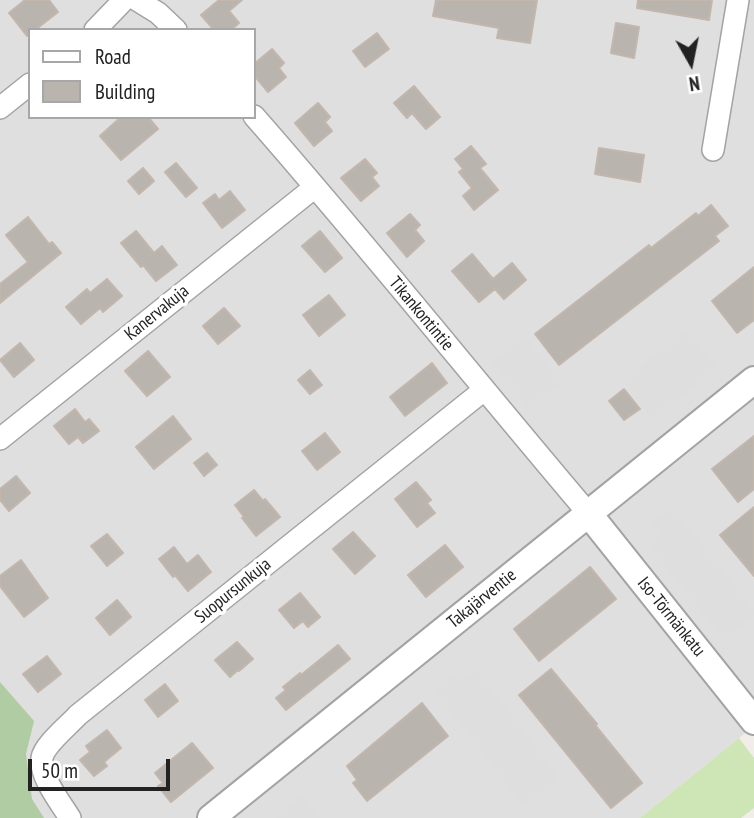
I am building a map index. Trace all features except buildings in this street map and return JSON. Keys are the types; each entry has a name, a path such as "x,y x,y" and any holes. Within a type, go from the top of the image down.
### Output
{"street":[{"path":"97,28 124,0"},
{"path":"137,0 158,13 174,28"},
{"path":"713,150 738,0"},
{"path":"0,108 28,85"},
{"name":"Tikankontintie","path":"256,118 588,513"},
{"name":"Kanervakuja","path":"0,439 315,187"},
{"name":"Takajärventie","path":"211,818 754,380"},
{"name":"Suopursunkuja","path":"70,818 51,787 42,758 58,735 78,715 484,390"},
{"name":"Iso-Törmänkatu","path":"588,513 754,721"}],"shaded area":[{"path":"0,0 754,0 754,726 640,818 0,818"},
{"path":"686,330 717,368 653,419 623,381"},
{"path":"523,338 561,382 530,408 492,364"},
{"path":"672,507 754,610 754,615 723,639 647,542 661,532 653,522"},
{"path":"458,671 465,680 477,671 559,778 523,805 434,689"},
{"path":"302,796 321,818 275,818 285,810"}],"green space":[{"path":"0,682 34,721 26,754 32,799 44,818 0,818"},
{"path":"739,738 754,758 754,808 741,818 640,818"}]}
